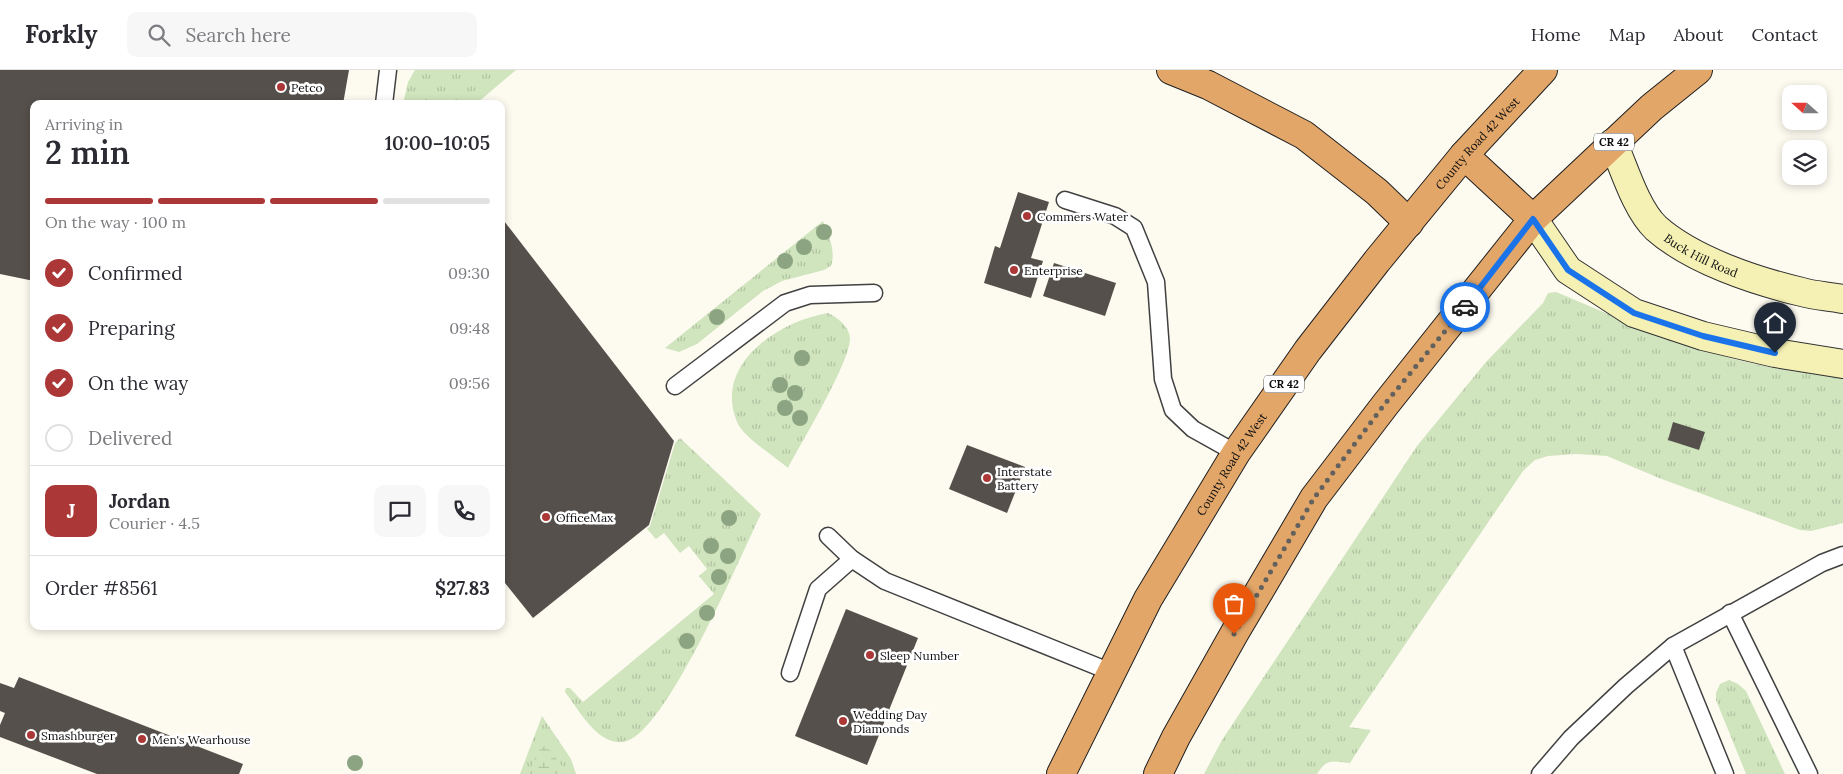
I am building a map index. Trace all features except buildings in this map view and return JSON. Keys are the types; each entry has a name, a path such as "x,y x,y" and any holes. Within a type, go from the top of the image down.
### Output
{"highway":[{"path":"1171,70 1208,85 1304,135 1377,192 1409,223"},
{"name":"County Road 42 West","path":"1061,774 1148,599 1236,453 1308,350 1409,223 1464,155 1543,70"},
{"name":"CR 42","path":"1158,774 1176,737 1234,634 1314,498 1384,405 1533,219 1652,107 1698,70"},
{"path":"1464,155 1533,219"}],"street":[{"name":"Buck Hill Road","path":"1613,143 1638,201 1655,227 1690,251 1742,274 1802,293 1843,299"},
{"path":"1533,219 1568,270 1634,313 1703,336 1775,353 1843,364"}],"lane":[{"path":"384,100 388,70"},
{"path":"1065,200 1115,216 1134,228 1156,282 1163,379 1173,410 1193,429 1236,453"},
{"path":"674,386 785,303 810,295 874,293"},
{"path":"828,536 852,559 885,581 1111,672"},
{"path":"1540,774 1571,738 1626,686 1673,646 1822,562 1843,556"},
{"path":"790,672 818,589 852,559"},
{"path":"1730,613 1809,774"},
{"path":"1673,646 1725,774"}],"green space":[{"path":"415,70 516,70 481,100 404,100 408,82"},
{"path":"823,221 832,249 831,266 824,270 782,281 763,291 697,344 679,352 665,348"},
{"path":"1556,292 1676,341 1706,351 1769,367 1843,377 1843,523 1811,531 1800,530 1659,478 1607,456 1576,454 1548,456 1535,460 1523,471 1349,727 1371,730 1350,763 1327,763 1317,774 1204,774 1222,740 1417,446 1486,362 1543,303 1548,293"},
{"path":"828,313 839,320 848,330 850,338 848,350 834,384 788,468 752,440 740,428 732,401 734,382 742,364 755,349 771,336 790,325"},
{"path":"680,438 761,514 720,602 680,678 659,710 640,732 623,742 614,741 605,738 590,725 565,692 566,688 570,688 583,702 714,594 699,576 707,569 689,546 680,553 664,533 656,539 647,529 650,526 675,443"},
{"path":"1729,680 1738,684 1746,691 1785,774 1746,774 1716,700 1716,693 1720,684"},
{"path":"542,716 571,759 576,774 520,774"},
{"path":"546,745 564,769 563,774 529,774 537,752"}],"way so far":[{"path":"1234,634 1314,498 1384,405 1465,307"}],"place":[{"name":"Petco","path":"281,87"},
{"name":"Commers Water","path":"1027,216"},
{"name":"Enterprise","path":"1014,270"},
{"name":"Interstate Battery","path":"987,478"},
{"name":"OfficeMax","path":"546,517"},
{"name":"Sleep Number","path":"870,655"},
{"name":"Wedding Day Diamonds","path":"843,721"},
{"name":"Smashburger","path":"31,735"},
{"name":"Men's Wearhouse","path":"142,739"}],"route":[{"path":"1465,307 1533,219 1568,270 1634,313 1703,336 1775,353"}]}
